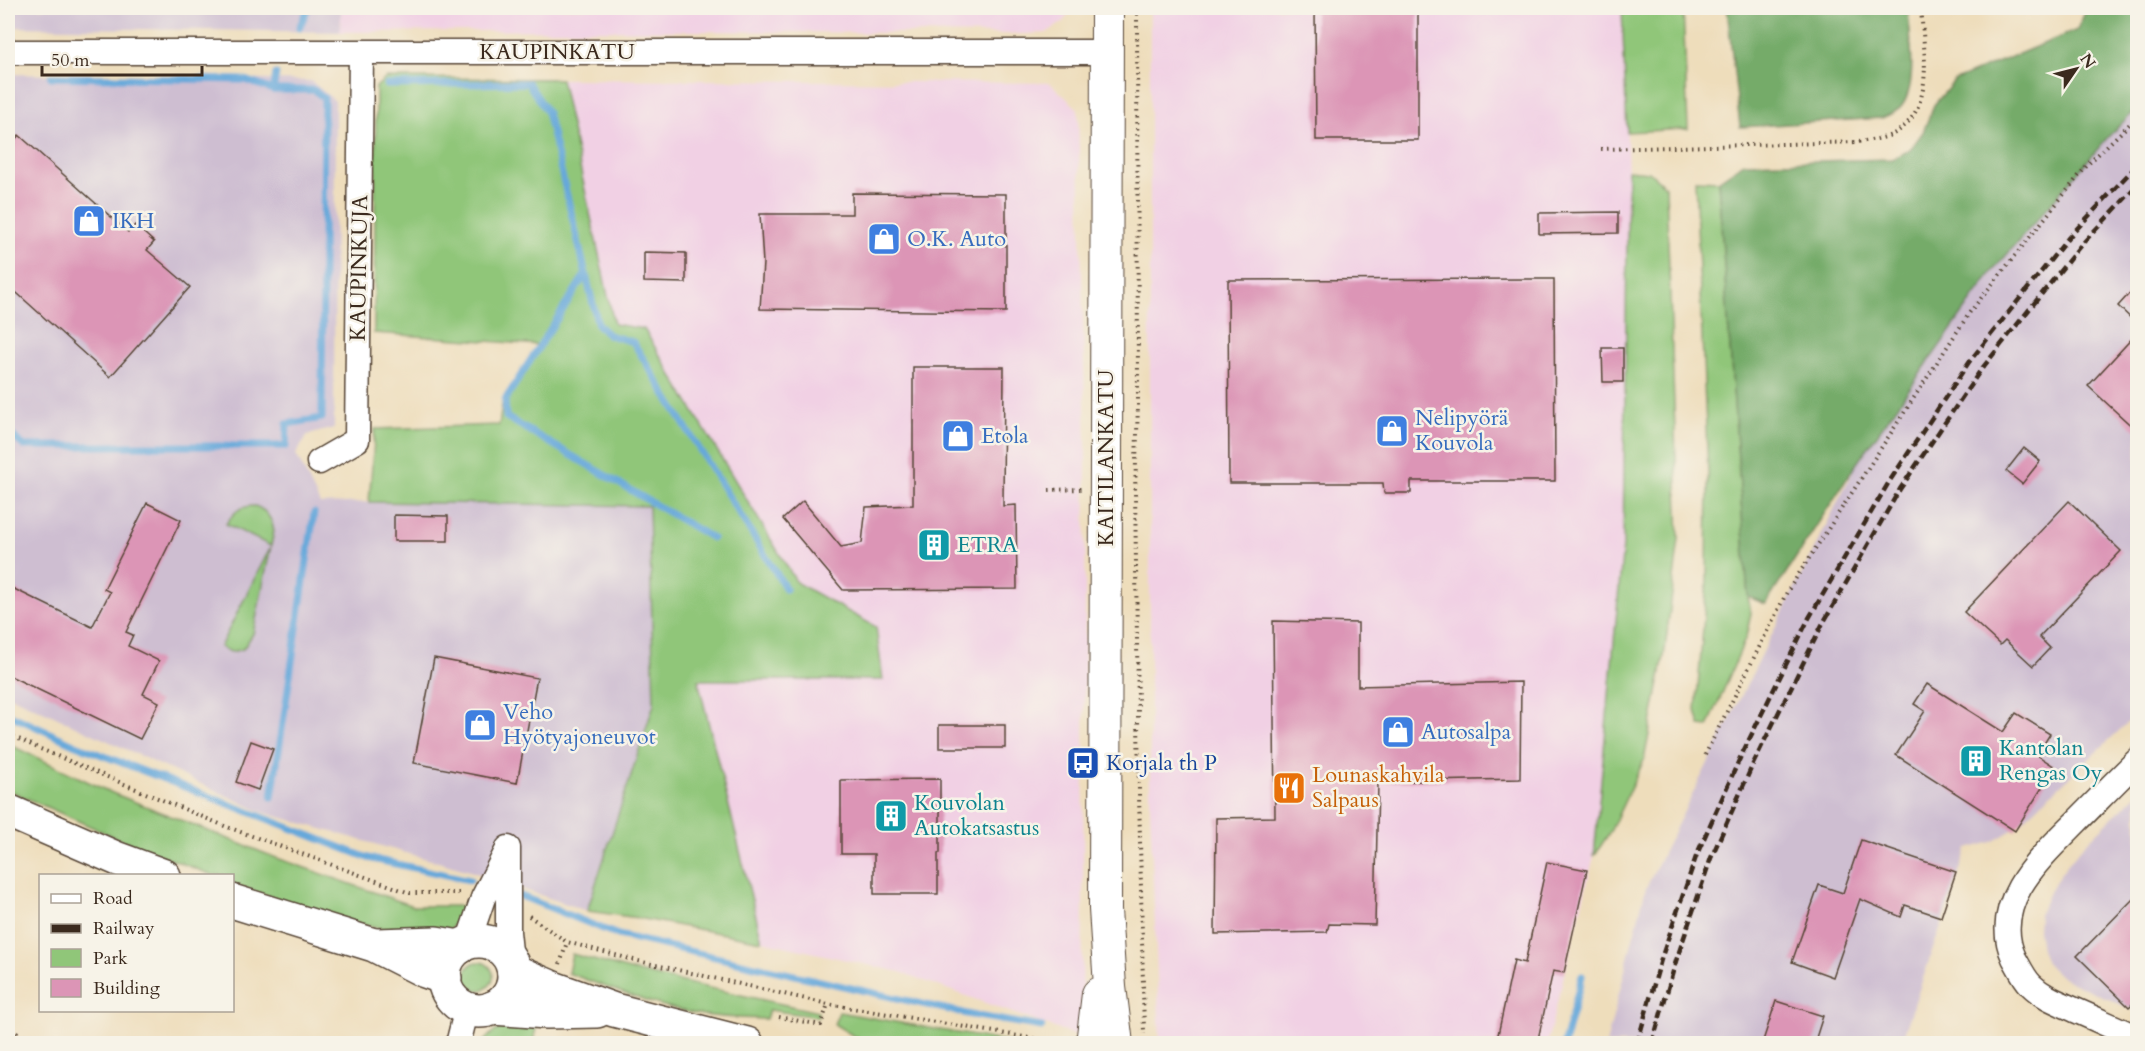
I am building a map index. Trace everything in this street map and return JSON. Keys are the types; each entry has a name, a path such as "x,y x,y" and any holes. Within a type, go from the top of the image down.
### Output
{"main road":[{"path":"8,811 118,859 159,874"},
{"path":"234,902 374,945 425,971 445,978"},
{"path":"374,945 464,945 481,941 493,943 504,950 513,966 514,982 510,993 502,1002 480,1008"},
{"path":"464,945 448,960 445,978 451,996 458,1004 480,1008 547,1012 614,1010"},
{"path":"513,966 553,988 614,1010 747,1044"}],"street":[{"name":"KAITILANKATU","path":"1107,8 1106,909 1110,987 1117,1044"},
{"name":"KAUPINKATU","path":"8,52 1106,52"},
{"name":"KAUPINKUJA","path":"319,462 357,440 361,53"},
{"path":"2138,760 2054,844 2029,873 2017,890 2007,924 2011,950 2019,968 2031,985 2051,999 2138,1038"},
{"path":"464,945 483,898 508,848 508,932 513,966"},
{"name":"KAITILANKATU","path":"1092,1044 1098,1005 1106,909"},
{"path":"458,1044 480,1008"}],"path":[{"path":"1137,8 1138,405 1136,490 1144,1044"},
{"path":"1601,149 1858,142 1894,134 1911,120 1921,103 1924,80 1921,8"},
{"path":"1705,755 1787,592 1970,312 2089,162 2138,116"},
{"path":"1049,490 1088,489"},
{"path":"8,734 227,827 410,893 458,892 466,894"},
{"path":"523,912 567,942 645,963 828,1004 1065,1044"},
{"path":"779,1017 821,1025 828,1004"},
{"path":"8,1024 28,1044"}],"shaded area":[{"path":"8,8 341,8 340,32 8,27"},
{"path":"341,8 1073,8 1062,23 1046,33 1021,34 574,30 340,32"},
{"path":"1150,8 1623,8 1629,208 1623,545 1594,856 1547,1043 1160,1043 1150,807"},
{"path":"8,74 311,81 335,101 334,428 308,435 296,454 320,504 369,502 649,505 654,704 587,911 473,872 262,812 8,695"},
{"path":"561,79 1050,83 1078,109 1086,449 1082,1026 1074,1035 900,972 762,941 698,680 882,680 876,627 797,583 644,329 614,324"},
{"path":"2137,108 2137,714 2014,829 1992,842 1967,849 1901,1043 1606,1044 1646,888 1857,463 1992,272 2108,137"},
{"path":"2137,794 2137,1012 2061,977 2046,963 2038,930 2039,915 2049,892 2063,870 2081,848"}],"green space":[{"path":"1622,8 1683,8 1688,129 1627,132"},
{"path":"1727,8 1908,8 1912,61 1909,88 1905,100 1899,109 1882,118 1740,127"},
{"path":"2087,8 2137,8 2137,108 2108,137 1992,272 1857,463 1766,604 1748,597 1718,181 1744,163 1892,159 1910,150 1923,132 1934,105 1955,80 2077,30"},
{"path":"386,78 561,79 614,324 644,329 797,583 876,627 883,680 698,680 762,941 587,911 654,704 649,506 369,502 375,429 499,425 503,399 540,345 374,333 376,87"},
{"path":"1628,170 1649,172 1666,187 1679,539 1664,657 1644,760 1610,832 1594,856 1623,545"},
{"path":"1695,180 1718,181 1751,613 1746,637 1708,727 1700,726 1696,710 1707,581 1708,472"},
{"path":"255,506 266,513 272,523 274,531 271,546 226,524 237,510"},
{"path":"271,546 253,634 243,649 231,652 220,647"},
{"path":"8,744 110,792 274,857 413,906 465,906 448,934 402,933 363,925 240,887 234,884 234,874 209,874 119,839 8,790"},
{"path":"572,954 637,972 818,1012 818,1017 769,1010 766,1019 729,1018 676,1009 568,973"},
{"path":"479,962 489,966 493,976 489,986 479,990 469,986 465,976 469,966"},
{"path":"839,1012 1014,1043 865,1043 834,1024"},
{"path":"528,1023 536,1028 533,1043 482,1044 497,1030"}],"building":[{"path":"1315,8 1418,8 1418,140 1316,140"},
{"path":"19,135 128,232 135,225 154,242 147,250 190,287 110,377 8,285 8,148"},
{"name":"O.K. Auto","path":"852,193 1006,194 1006,312 760,309 763,263 760,214 852,214"},
{"path":"1618,212 1618,233 1539,234 1539,213"},
{"path":"644,252 686,253 686,283 644,282"},
{"name":"Nelipyörä Kouvola","path":"1554,279 1555,481 1411,481 1411,493 1384,493 1383,483 1229,483 1228,280"},
{"path":"2138,284 2138,325 2118,306"},
{"path":"2138,332 2138,432 2088,386"},
{"path":"1602,348 1623,348 1623,382 1603,382"},
{"path":"913,367 1004,367 1003,506 1016,505 1017,589 843,590 783,519 803,501 841,547 862,543 866,507 913,505"},
{"path":"2024,448 2040,461 2022,484 2006,471"},
{"path":"2069,501 2121,551 2039,637 2050,648 2033,666 2005,640 2000,645 1964,612"},
{"path":"147,503 181,520 126,632 133,635 128,646 159,661 143,694 159,702 140,739 8,675 8,586 92,627 110,592 104,589"},
{"path":"394,515 448,516 448,541 394,541"},
{"name":"Autosalpa","path":"1273,621 1358,623 1358,686 1521,682 1520,779 1378,782 1375,925 1329,924 1327,932 1215,934 1216,818 1275,817"},
{"path":"434,658 537,678 517,783 414,763"},
{"name":"Kantolan Rengas Oy","path":"1927,684 2003,732 2016,713 2050,734 2037,755 2055,767 2015,831 1896,755 1925,711 1914,704"},
{"path":"939,725 1005,725 1005,748 939,748"},
{"path":"251,741 273,749 258,790 236,782"},
{"name":"Kouvolan Autokatsastus","path":"940,779 938,894 874,894 874,854 841,854 841,780"},
{"path":"1861,840 1956,872 1941,917 1905,905 1901,917 1860,899 1833,977 1792,962 1819,885 1843,893"},
{"path":"1547,862 1587,870 1564,973 1553,971 1537,1044 1496,1044 1514,960 1525,963"},
{"path":"2138,894 2138,999 2129,1007 2077,956"},
{"path":"1776,1001 1823,1016 1814,1044 1762,1044"}],"waterway":[{"path":"299,28 308,8"},
{"path":"273,90 276,74"},
{"path":"8,432 24,446 286,446 287,424 322,418 324,98 314,90 273,90 245,80 51,77"},
{"path":"387,85 528,83 547,112 598,325 609,335 633,342 786,589"},
{"path":"585,275 505,400 506,417 712,538"},
{"path":"272,797 314,513"},
{"path":"8,714 76,745 368,858 470,880"},
{"path":"521,896 618,935 971,1015 1042,1027"},
{"path":"1564,1044 1582,976"}],"railway":[{"path":"1637,1044 1662,956 1697,854 1740,758 1809,618 1889,482 1969,362 2069,237 2138,164"},
{"path":"1652,1044 1676,961 1711,858 1753,764 1822,625 1900,489 1980,371 2080,246 2138,185"}],"place":[{"name":"IKH","path":"89,221"},
{"name":"O.K. Auto","path":"884,239"},
{"name":"Nelipyörä Kouvola","path":"1392,431"},
{"name":"Etola","path":"958,436"},
{"name":"ETRA","path":"934,545"},
{"name":"Veho Hyötyajoneuvot","path":"480,725"},
{"name":"Autosalpa","path":"1398,732"},
{"name":"Kantolan Rengas Oy","path":"1976,761"},
{"name":"Korjala th P","path":"1083,763"},
{"name":"Lounaskahvila Salpaus","path":"1289,788"},
{"name":"Kouvolan Autokatsastus","path":"891,816"}]}
